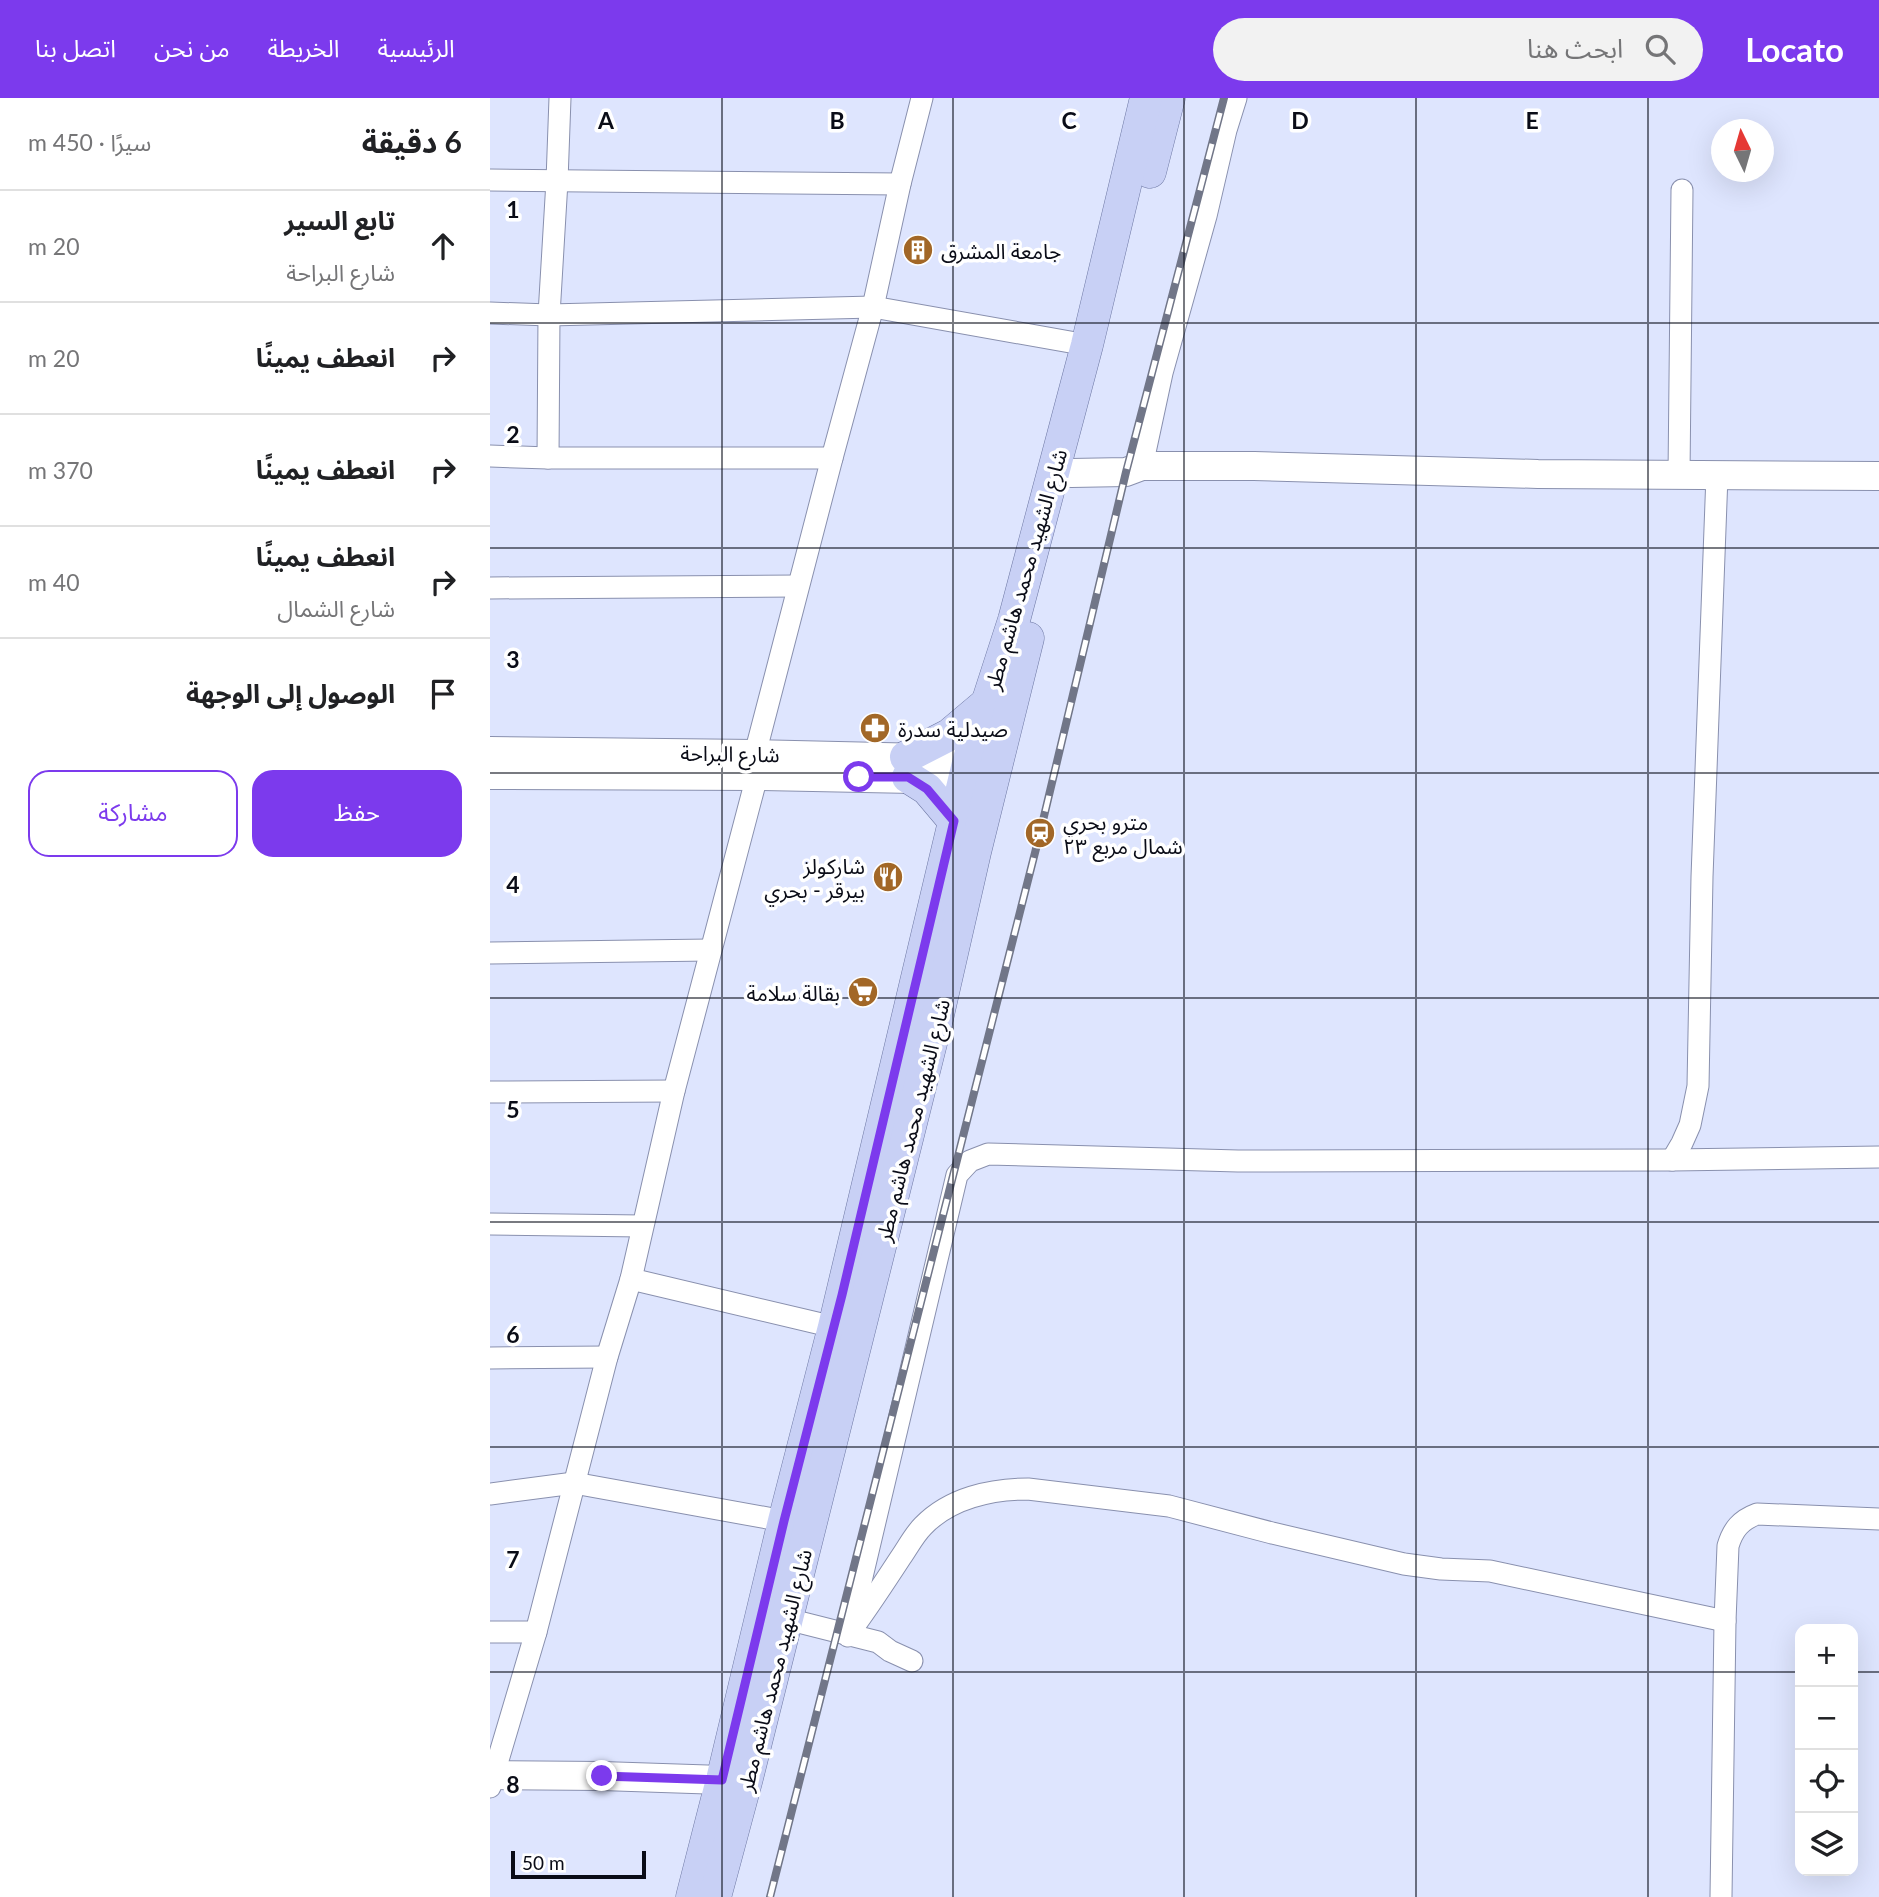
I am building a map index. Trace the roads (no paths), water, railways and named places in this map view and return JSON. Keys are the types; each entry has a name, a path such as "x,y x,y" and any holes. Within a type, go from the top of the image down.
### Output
{"main road":[{"name":"شارع الشهيد محمد هاشم مطر","path":"775,1616 784,1521 834,1327 954,821 987,702 1014,620 1087,345 1146,98"},
{"name":"شارع الشهيد محمد هاشم مطر","path":"715,1897 735,1779 775,1616 934,1032 975,852 1169,98"},
{"path":"954,821 907,767 987,702"},
{"name":"شارع الشهيد محمد هاشم مطر","path":"692,1897 735,1779"}],"street":[{"path":"548,458 549,314 560,98"},
{"path":"735,1779 602,1776 491,1779 536,1632 607,1357 631,1279 674,1091 798,586 873,307 922,98"},
{"path":"1142,466 1162,373 1236,98"},
{"path":"490,180 900,184"},
{"path":"1679,475 1682,190"},
{"path":"490,313 873,307 1087,345"},
{"path":"490,456 832,458"},
{"path":"1071,472 1126,472 1142,466 1254,466 1538,474 1879,476"},
{"path":"1672,1160 1690,1125 1698,1086 1702,877 1717,475"},
{"path":"490,588 798,586"},
{"name":"شارع البراحة","path":"490,751 756,765 967,769"},
{"name":"شارع البراحة","path":"490,775 756,765"},
{"path":"490,953 710,950"},
{"path":"490,1092 674,1091"},
{"path":"848,1636 957,1175 970,1161 988,1154 1238,1161 1879,1157"},
{"path":"490,1224 642,1226"},
{"path":"631,1279 834,1327"},
{"path":"490,1358 607,1357"},
{"path":"490,1494 574,1482 784,1521"},
{"path":"848,1636 922,1526 961,1501 982,1493 1005,1489 1028,1489 1169,1506 1272,1533 1433,1569 1490,1571 1725,1621"},
{"path":"1721,1897 1725,1621 1728,1546 1735,1529 1757,1514 1879,1518"},
{"path":"775,1616 878,1642 912,1661"},
{"path":"490,1632 536,1632"}],"railway":[{"path":"770,1897 1040,833 1126,472 1224,98"}],"place":[{"name":"جامعة المشرق","path":"918,250"},
{"name":"صيدلية سدرة","path":"875,728"},
{"name":"مترو بحري شمال مربع ٢٣","path":"1040,833"},
{"name":"شاركولز بيرقر - بحري","path":"888,877"},
{"name":"بقالة سلامة","path":"863,992"}]}
